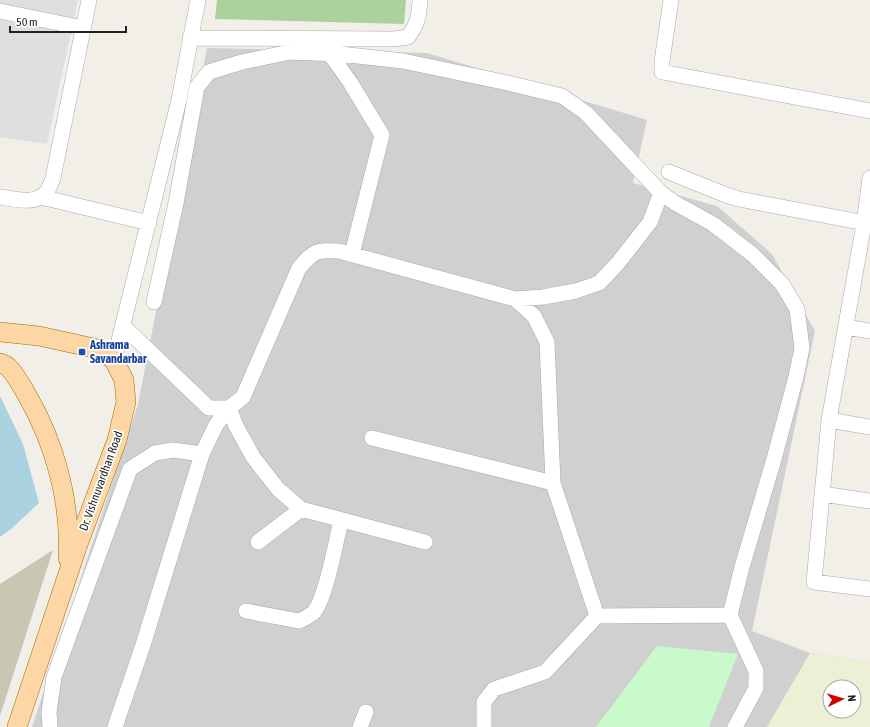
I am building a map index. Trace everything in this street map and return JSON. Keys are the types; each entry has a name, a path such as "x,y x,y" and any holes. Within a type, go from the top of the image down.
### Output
{"main road":[{"name":"Dr. Vishnuvardhan Road","path":"0,332 39,336 98,349 114,360 124,380 126,402 117,440 77,548 17,727"},
{"name":"Dr. Vishnuvardhan Road","path":"0,363 8,367 23,388 46,433 54,456 66,504 68,529 67,578"}],"street":[{"path":"0,197 30,201 41,197 48,190 53,178 89,0"},
{"path":"114,360 179,100 198,0"},
{"path":"190,38 394,39 408,37 419,16 420,0"},
{"path":"670,0 662,72 870,111"},
{"path":"0,12 83,28"},
{"path":"154,302 176,202 197,87 209,72 242,62 290,52 403,61 562,96 586,113 661,193 675,203 713,224 753,255 782,284 797,309 802,348 774,459 742,567 730,615 756,671 756,688 734,727"},
{"path":"330,54 350,82 382,136 352,254"},
{"path":"669,172 726,195 867,224"},
{"path":"870,178 867,224 829,420 814,582 870,588"},
{"path":"116,727 202,454 216,425 229,408 243,397 299,268 312,253 325,250 339,251 515,298 543,297 576,291 599,282 618,264 650,222 661,193"},
{"path":"41,197 149,223"},
{"path":"515,298 534,316 547,342 553,483 597,616"},
{"path":"123,326 209,408 229,408"},
{"path":"846,327 870,331"},
{"path":"229,408 236,426 253,457 278,489 301,509 425,542"},
{"path":"829,420 870,427"},
{"path":"372,438 553,483"},
{"path":"50,727 49,712 54,677 130,468 155,453 173,450 202,454"},
{"path":"822,494 870,501"},
{"path":"258,542 301,509"},
{"path":"246,611 299,621 314,612 320,602 327,580 341,520"},
{"path":"484,727 484,702 494,689 545,672 597,616 730,615"},
{"path":"360,727 366,712"}],"shaded area":[{"path":"0,0 78,0 47,144 0,137"},
{"path":"207,48 427,53 647,120 633,183 717,206 772,254 815,331 752,631 810,653 870,662 870,727 32,727 138,404"},
{"path":"53,550 0,716 0,584"},
{"path":"810,653 870,662 870,727 767,727"}],"green space":[{"path":"217,0 406,0 404,24 215,19"},
{"path":"657,646 738,654 709,727 596,727"}],"water":[{"path":"0,396 23,444 39,503 0,537"}],"place":[{"name":"Ashrama Savandarbar","path":"82,352"}]}
